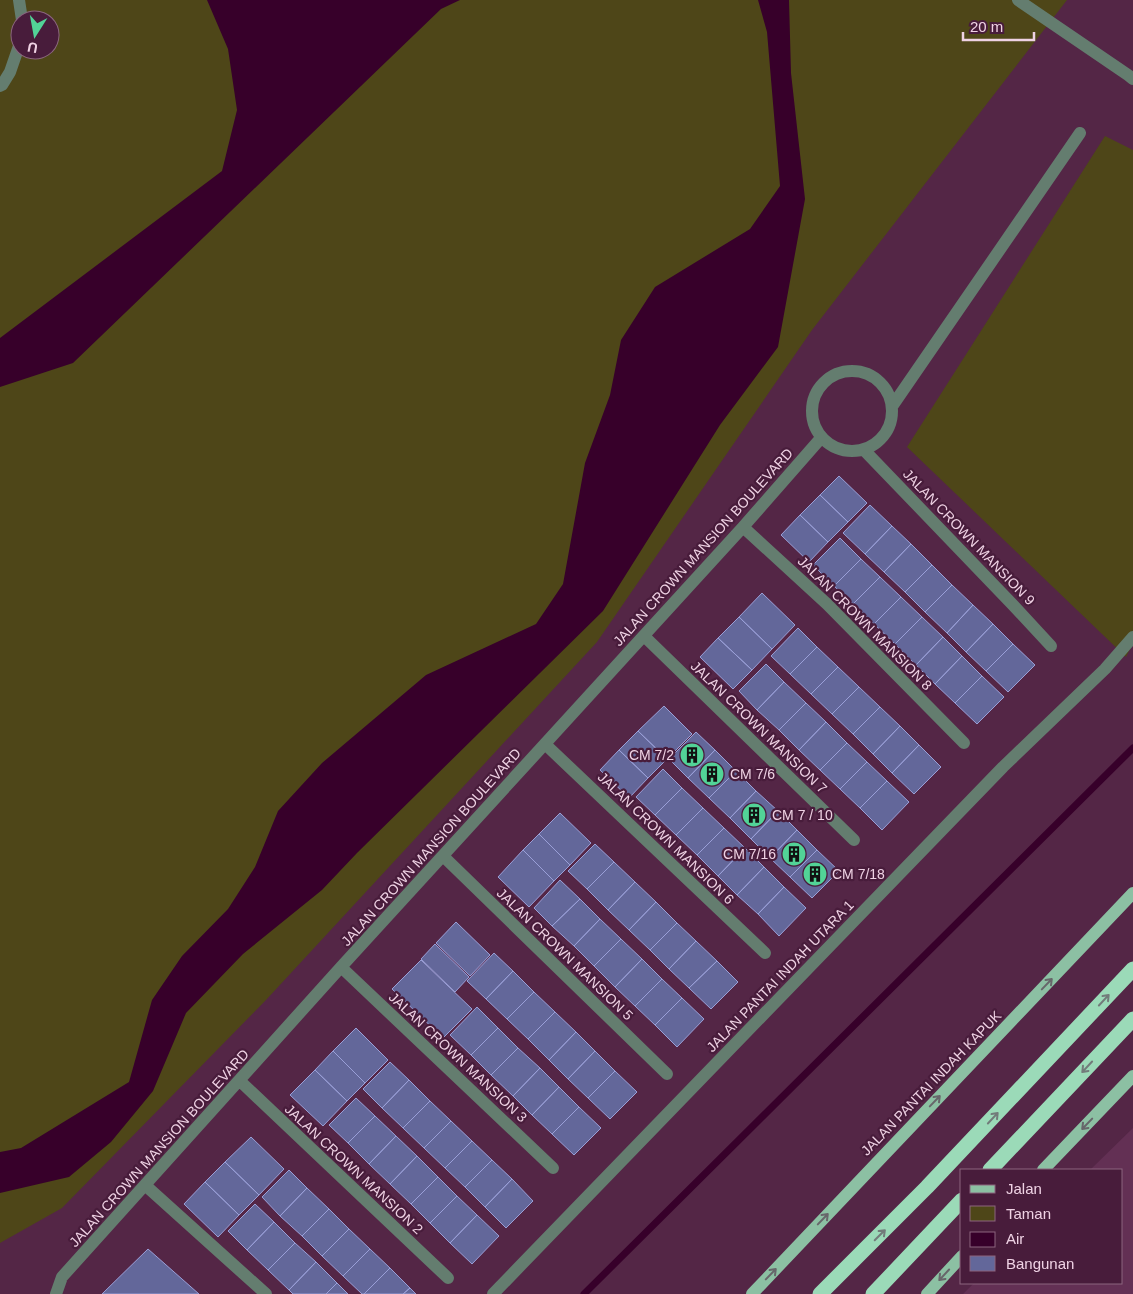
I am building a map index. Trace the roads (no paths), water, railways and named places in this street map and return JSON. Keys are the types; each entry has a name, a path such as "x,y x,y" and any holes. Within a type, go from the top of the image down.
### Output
{"highway":[{"path":"820,1294 927,1188 1133,970"},
{"path":"991,1169 1133,1019"},
{"path":"872,1294 960,1202"}],"main road":[{"name":"JALAN PANTAI INDAH KAPUK","path":"752,1294 1133,893"},
{"path":"1044,1169 1133,1076"},
{"path":"927,1294 960,1258"}],"street":[{"path":"1018,0 1064,30 1133,80"},
{"path":"0,86 10,72 14,60"},
{"path":"893,406 1080,133"},
{"path":"852,370 864,372 874,377 890,394 893,406 890,428 883,438 874,445 864,450 852,452 830,445 822,438 815,428 812,417 812,405 822,384 830,377 852,370"},
{"name":"JALAN CROWN MANSION BOULEVARD","path":"62,1277 822,438"},
{"name":"JALAN CROWN MANSION 9","path":"864,450 1051,646"},
{"name":"JALAN CROWN MANSION 8","path":"743,527 827,604 964,743"},
{"name":"JALAN CROWN MANSION 7","path":"644,636 854,840"},
{"name":"JALAN PANTAI INDAH UTARA 1","path":"493,1294 996,774 1105,669 1133,637"},
{"name":"JALAN CROWN MANSION 6","path":"546,744 765,953"},
{"name":"JALAN CROWN MANSION 5","path":"443,856 667,1074"},
{"name":"JALAN CROWN MANSION 3","path":"342,968 553,1168"},
{"name":"JALAN CROWN MANSION 2","path":"240,1081 448,1278"},
{"path":"145,1186 266,1294"},
{"path":"56,1294 62,1277"},
{"path":"62,1277 66,1294"}],"water":[{"path":"207,0 460,0 441,9 73,363 0,387 0,338 222,171 237,110 228,49"},
{"path":"758,0 789,0 791,73 805,199 778,347 720,425 603,611 357,853 322,890 243,954 186,1013 153,1091 111,1142 69,1177 0,1193 0,1152 21,1148 129,1082 152,1000 182,956 228,909 255,867 278,811 322,763 426,675 536,624 563,584 585,463 610,395 621,340 655,287 750,229 780,186 767,32"}],"waterway":[{"path":"584,1294 1133,748"}],"place":[{"name":"CM 7/2","path":"692,755"},
{"name":"CM 7/6","path":"712,774"},
{"name":"CM 7 / 10","path":"754,815"},
{"name":"CM 7/16","path":"794,854"},
{"name":"CM 7/18","path":"815,874"}]}
